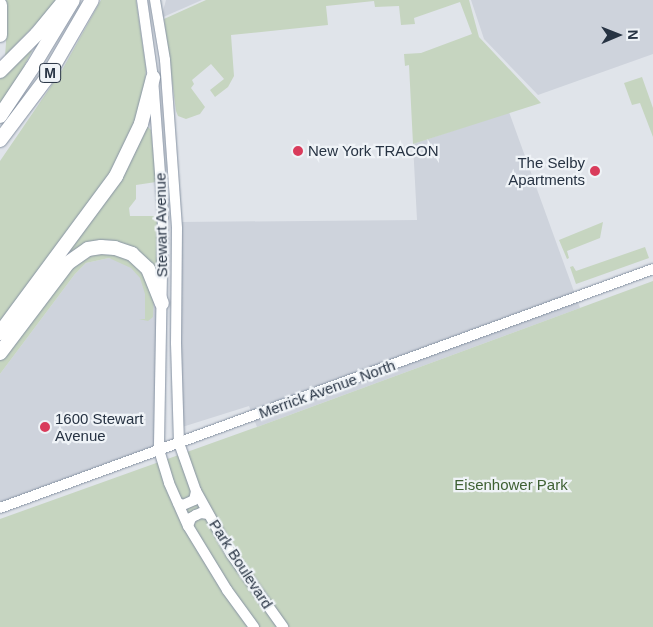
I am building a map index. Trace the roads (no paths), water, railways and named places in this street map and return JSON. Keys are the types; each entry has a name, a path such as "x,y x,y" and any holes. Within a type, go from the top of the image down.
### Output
{"highway":[{"path":"0,71 37,34 65,0"},
{"name":"M","path":"0,116 32,68 73,0"},
{"name":"M","path":"0,140 46,79 92,0"},
{"path":"0,5 0,35"},
{"path":"0,333 116,176 141,124 153,78"},
{"path":"0,146 12,125"},
{"path":"0,353 68,263 88,249 115,248 132,254 148,269 162,302"}],"main road":[{"name":"Stewart Avenue","path":"142,0 158,129 162,215 163,273 159,450"},
{"name":"Stewart Avenue","path":"155,0 164,50 177,229 176,343 179,443"},
{"path":"158,129 170,124"},
{"path":"158,129 171,137"},
{"path":"162,215 177,229"},
{"path":"163,273 177,261"},
{"name":"Merrick Avenue North","path":"0,508 653,269"},
{"name":"Park Boulevard","path":"179,443 196,491 208,514 231,554 283,627"},
{"name":"Park Boulevard","path":"159,450 169,483 188,526 228,590 254,627"},
{"path":"178,503 183,505 194,500 196,491"},
{"path":"188,526 191,518 196,515 201,513 208,514"}],"place":[{"name":"New York TRACON","path":"298,151"},
{"name":"The Selby Apartments","path":"595,171"},
{"name":"1600 Stewart Avenue","path":"45,427"}],"park label":[{"name":"Eisenhower Park","path":"511,485"}]}
